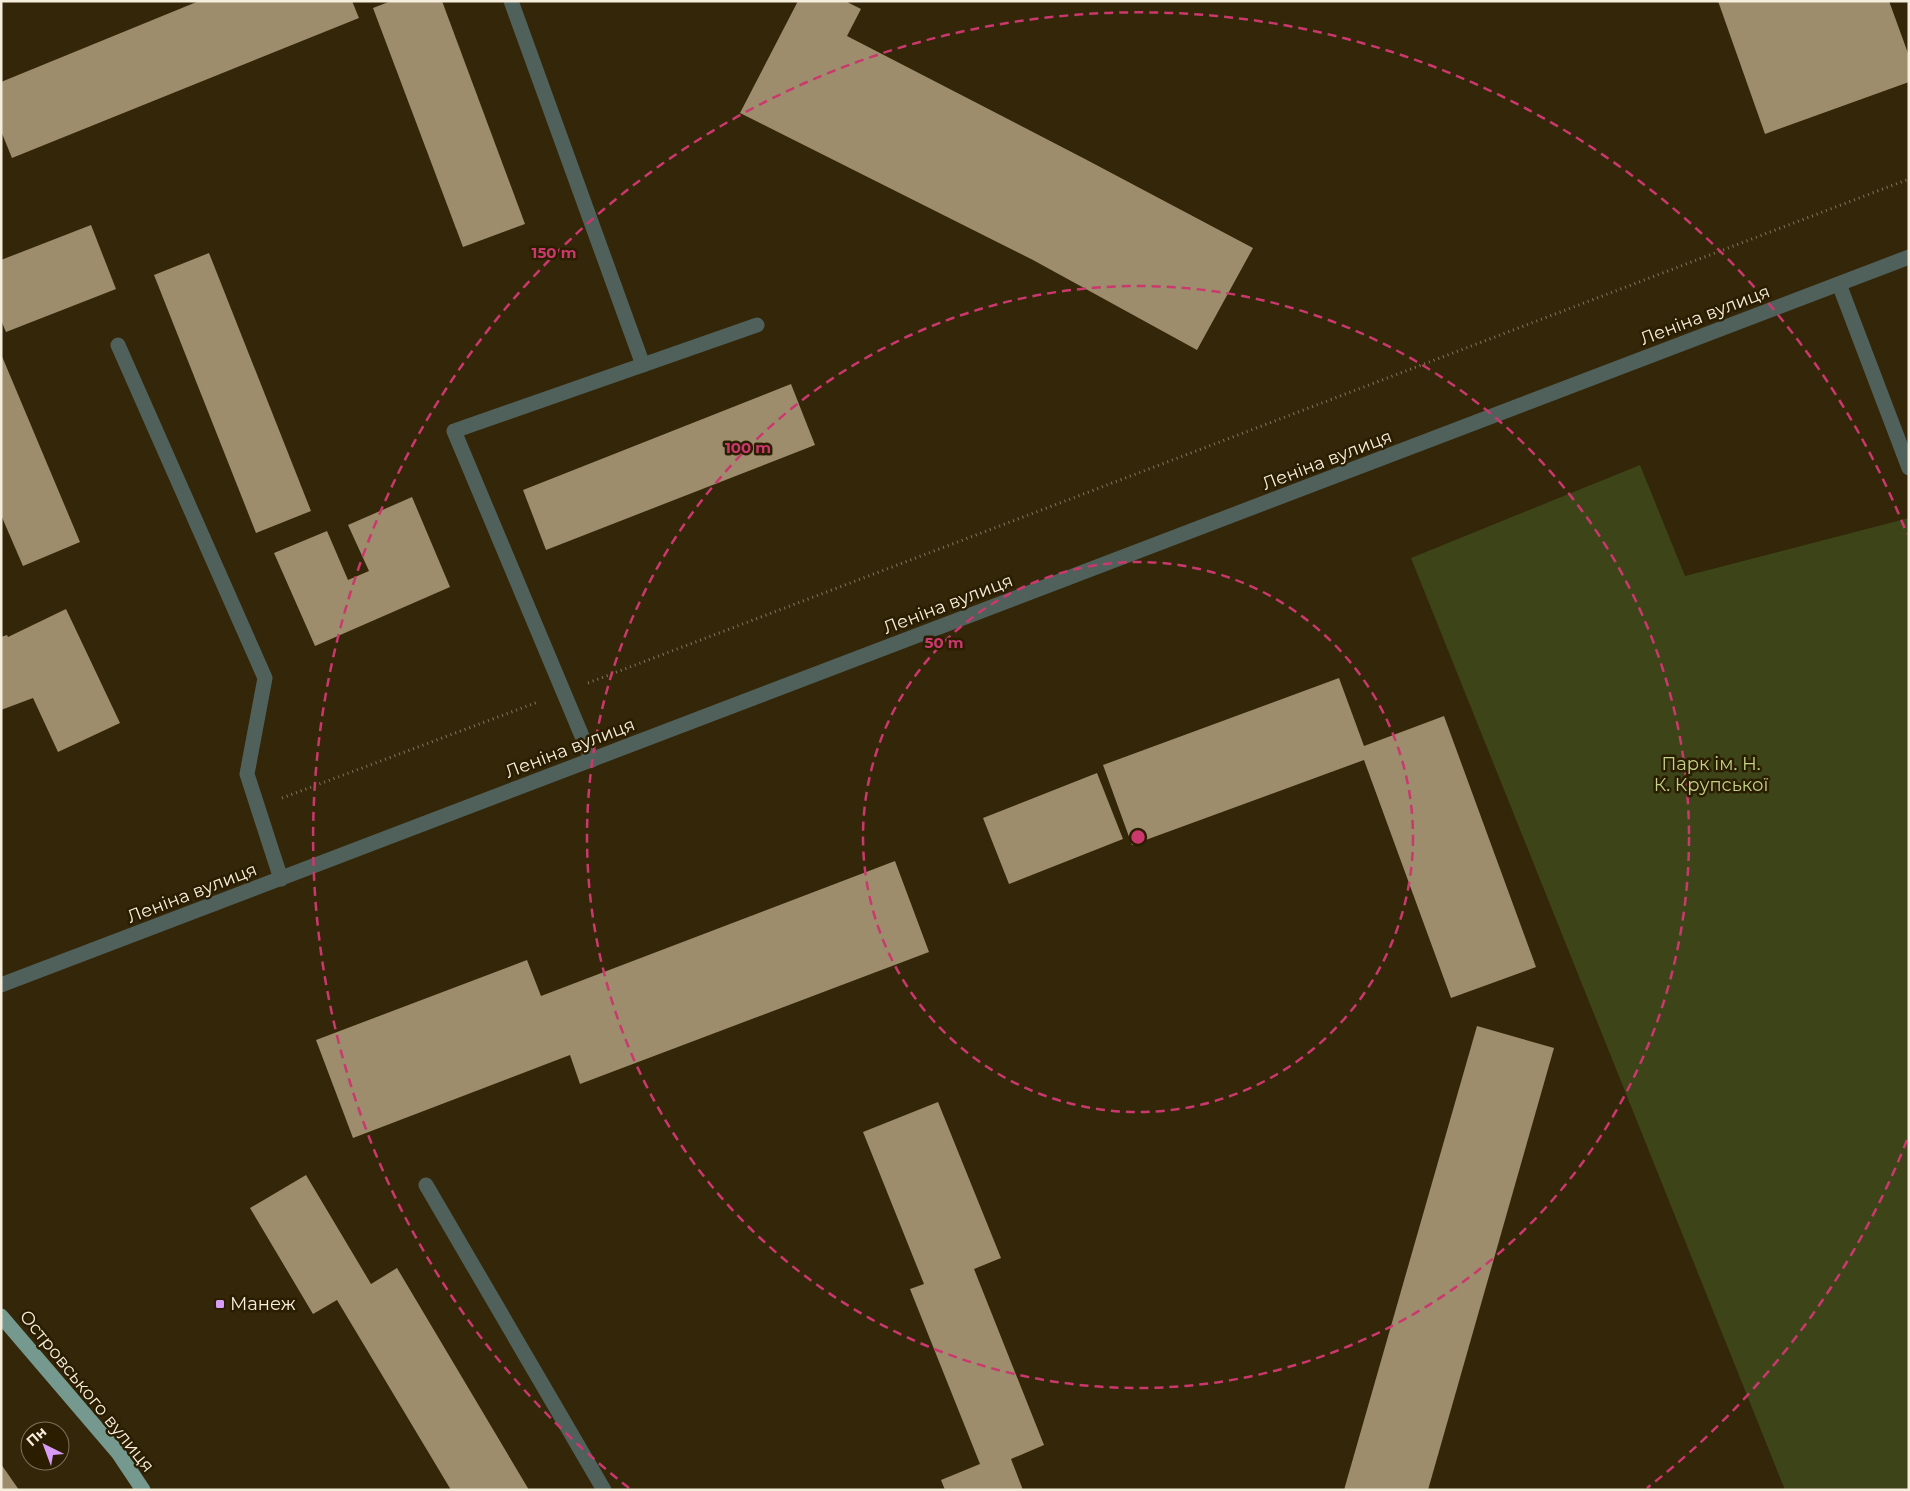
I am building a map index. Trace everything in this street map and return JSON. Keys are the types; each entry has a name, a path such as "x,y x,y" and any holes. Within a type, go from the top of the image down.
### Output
{"main road":[{"name":"Островського вулиця","path":"1,1316 119,1454 143,1490"}],"street":[{"path":"511,1 643,365"},
{"name":"Леніна вулиця","path":"1,985 1909,257"},
{"path":"1839,284 1909,468"},
{"path":"592,760 454,432 757,325"},
{"path":"118,345 265,678 247,774 281,879"},
{"path":"426,1185 604,1490"}],"path":[{"path":"258,807 1909,179"}],"green space":[{"name":"Парк ім. Н. К. Крупської","path":"1640,465 1685,576 1909,518 1909,1490 1785,1490 1411,558"}],"building":[{"path":"199,1 352,1 359,18 12,158 1,131 1,82"},
{"path":"391,1 442,1 525,224 463,247 373,8"},
{"path":"798,1 845,1 861,9 847,36 1253,248 1197,350 1033,260 740,113"},
{"path":"1718,1 1889,1 1909,56 1909,82 1765,134"},
{"path":"91,225 116,289 6,332 1,320 1,260"},
{"path":"209,253 311,511 256,533 154,275"},
{"path":"1,354 80,542 23,566 1,515"},
{"path":"791,384 815,445 546,550 523,490"},
{"path":"412,497 450,587 315,646 274,553 327,531 348,580 369,571 348,525"},
{"path":"66,609 120,723 58,752 33,698 1,710 1,637 7,635 8,637"},
{"path":"1339,678 1364,746 1444,716 1536,967 1451,998 1364,760 1132,845 1103,765"},
{"path":"1097,773 1123,839 1009,884 983,818"},
{"path":"895,861 929,952 580,1084 570,1055 353,1138 316,1040 527,960 541,996"},
{"path":"1477,1026 1554,1048 1428,1490 1344,1490"},
{"path":"938,1102 1001,1258 974,1269 1044,1445 1011,1459 1023,1490 945,1490 941,1480 980,1464 910,1289 924,1284 863,1132"},
{"path":"306,1175 371,1284 397,1268 529,1490 451,1490 337,1300 313,1314 250,1208"},
{"path":"1,1464 19,1490 1,1490"}],"place":[{"name":"Манеж","path":"220,1304"}]}
